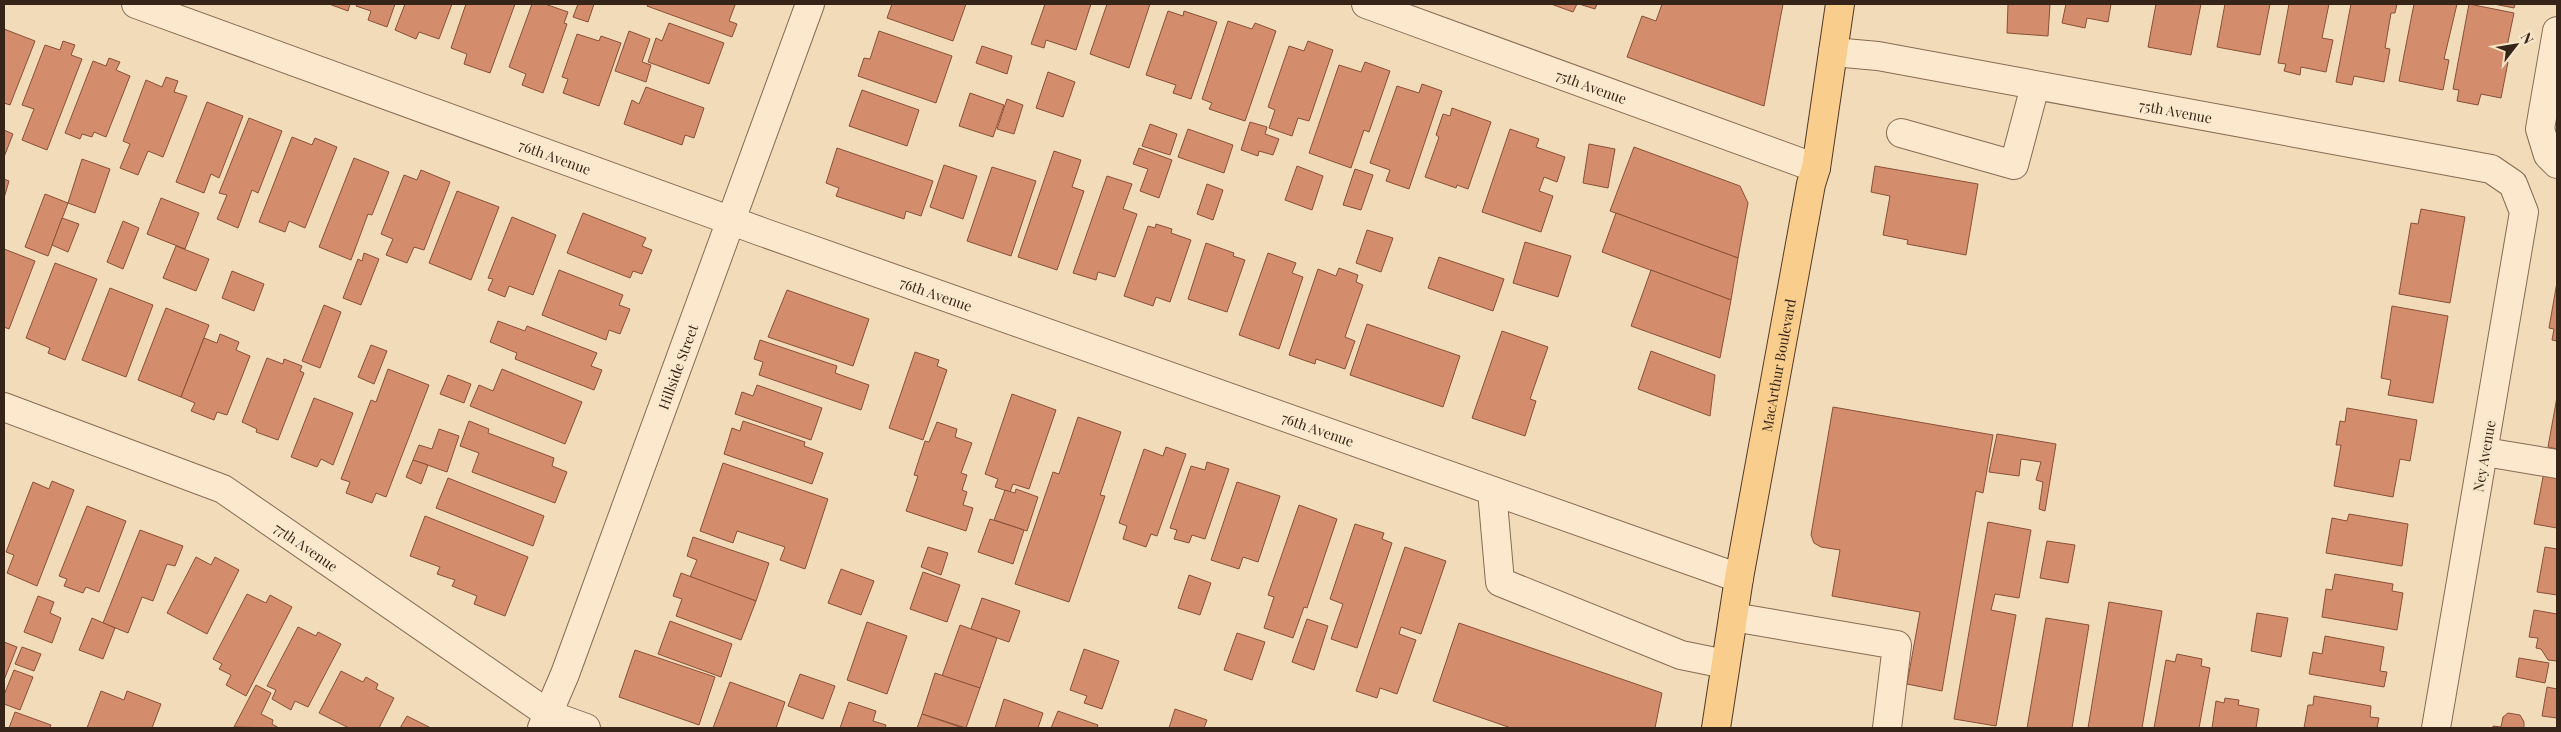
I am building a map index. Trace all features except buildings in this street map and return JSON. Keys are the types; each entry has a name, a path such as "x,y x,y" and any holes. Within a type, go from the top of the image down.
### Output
{"main road":[{"name":"MacArthur Boulevard","path":"1716,728 1739,578 1811,184 1816,168 1840,4"}],"street":[{"name":"76th Avenue","path":"136,4 731,220 1739,578"},
{"name":"Hillside Street","path":"546,722 810,4"},
{"name":"75th Avenue","path":"1366,4 1816,168"},
{"path":"2553,160 2540,129 2557,31"},
{"name":"75th Avenue","path":"1834,52 1878,56 2492,169 2513,184"},
{"path":"1901,132 2014,165 2035,86"},
{"name":"Ney Avenue","path":"2436,728 2485,452 2524,212 2513,184"},
{"name":"77th Avenue","path":"4,407 223,489 546,722 586,728"},
{"path":"2485,452 2557,464"},
{"path":"1492,491 1500,582 1681,655 1725,664"},
{"path":"1733,617 1897,645 1887,728"}]}
